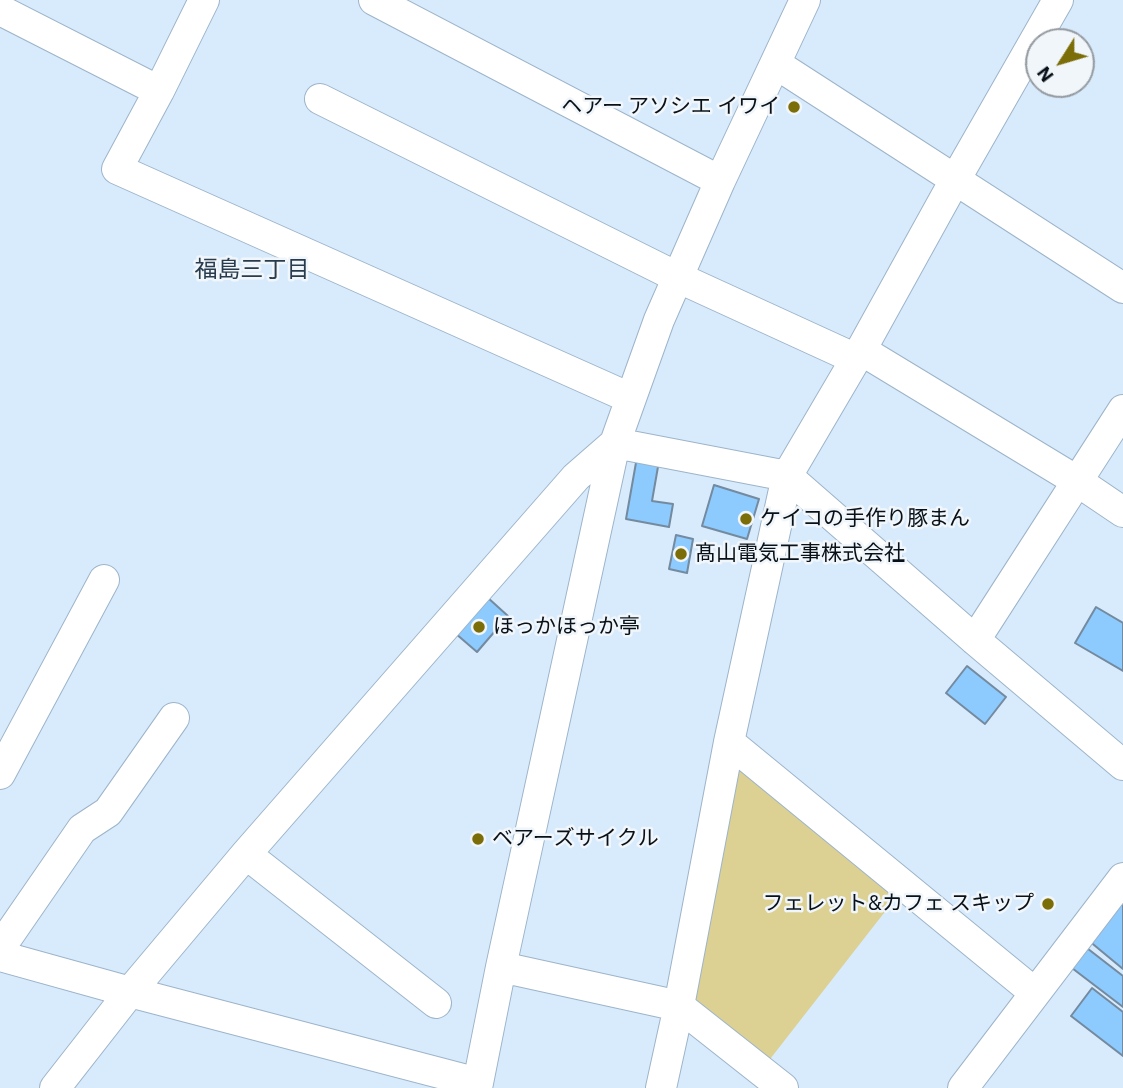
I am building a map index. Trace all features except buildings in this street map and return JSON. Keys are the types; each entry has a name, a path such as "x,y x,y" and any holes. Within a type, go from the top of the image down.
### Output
{"street":[{"path":"204,0 117,169 630,398"},
{"path":"374,0 720,181"},
{"path":"0,956 478,1086 615,443 677,277 805,0"},
{"path":"661,1088 729,743 787,476 859,355 1058,0"},
{"path":"0,10 159,91"},
{"path":"776,64 1123,288"},
{"path":"320,99 677,277 859,355 1077,481 1123,512"},
{"path":"975,640 1123,410"},
{"path":"615,443 787,476 1123,765"},
{"path":"55,1088 130,992 246,854 576,477 615,443"},
{"path":"0,774 104,580"},
{"path":"0,948 82,828 108,812 174,718"},
{"path":"729,743 1035,993"},
{"path":"246,854 436,1003"},
{"path":"963,1088 1123,878"},
{"path":"502,967 679,1006 783,1088"}],"shaded area":[{"path":"740,760 898,895 767,1063 691,1001"}],"place":[{"name":"ヘアー アソシエ イワイ","path":"794,107"},
{"name":"ケイコの手作り豚まん","path":"746,519"},
{"name":"髙山電気工事株式会社","path":"681,554"},
{"name":"ほっかほっか亭","path":"479,627"},
{"name":"ベアーズサイクル","path":"478,839"},
{"name":"フェレット&カフェ スキップ","path":"1048,904"}],"district":[{"name":"福島三丁目","path":"252,270"}]}
